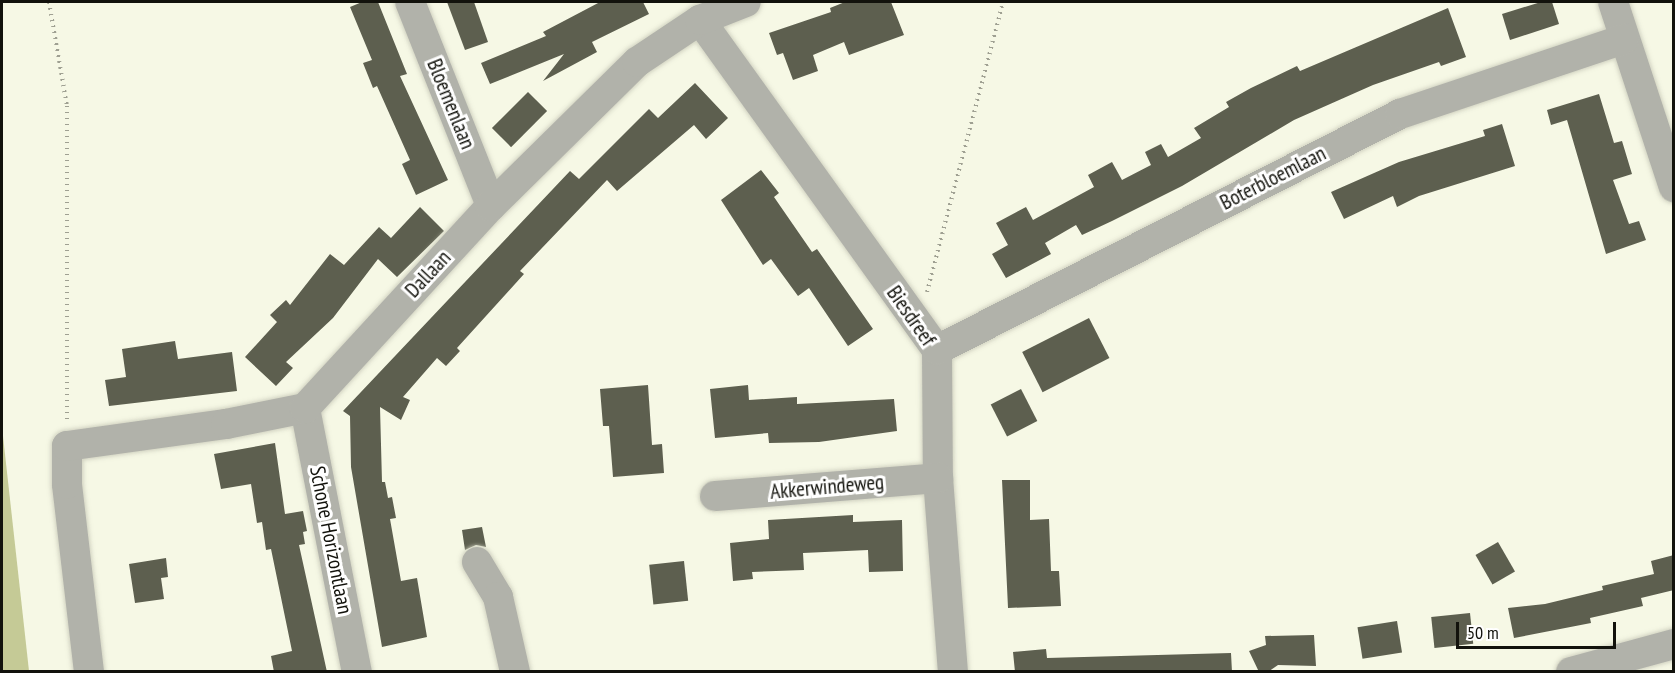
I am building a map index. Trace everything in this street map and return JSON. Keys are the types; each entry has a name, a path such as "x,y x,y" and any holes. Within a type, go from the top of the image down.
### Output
{"street":[{"name":"Bloemenlaan","path":"410,2 491,206"},
{"name":"Dallaan","path":"305,408 491,206 637,62 700,20 746,2"},
{"path":"1613,2 1674,187"},
{"name":"Biesdreef","path":"700,20 937,350 938,478 953,672"},
{"name":"Boterbloemlaan","path":"937,350 1400,114 1624,39"},
{"path":"89,672 67,484 67,446 226,424 305,408"},
{"name":"Schone Horizontlaan","path":"305,408 357,672"},
{"name":"Akkerwindeweg","path":"715,496 938,478"},
{"path":"477,562 498,597 514,672"},
{"path":"1571,672 1674,644"}],"path":[{"path":"49,2 67,106 67,446"},
{"path":"918,325 1004,2"}],"green space":[{"path":"2,427 29,671 2,671"}],"building":[{"path":"362,2 378,2 407,74 400,76 448,180 416,195 402,164 410,160 377,86 373,88 363,63 372,60 350,7"},
{"path":"447,2 474,2 488,42 465,50"},
{"path":"600,2 643,2 649,14 592,42 597,52 543,81 564,54 490,84 481,63 546,36 543,32"},
{"path":"845,2 891,2 904,35 849,55 844,42 813,55 818,71 793,80 783,53 777,55 769,33 831,12 830,8"},
{"path":"1541,2 1552,2 1559,24 1510,40 1502,14"},
{"path":"1448,8 1466,57 1441,66 1439,62 1373,85 1294,120 1182,186 1112,221 1082,235 1076,225 1045,243 1051,254 1006,278 992,254 1008,245 996,223 1026,207 1033,220 1094,187 1088,175 1112,162 1122,180 1151,165 1145,152 1161,144 1168,157 1201,138 1194,128 1229,107 1226,102 1251,88 1297,66 1300,71"},
{"path":"695,83 728,118 706,139 694,125 617,191 607,180 520,271 524,274 457,348 460,351 446,366 437,358 403,397 410,400 401,420 380,407 382,482 385,482 388,498 392,497 396,518 390,519 401,581 417,578 427,637 382,647 351,467 350,416 343,411 570,171 579,179 649,109 658,118"},
{"path":"528,92 547,111 511,147 492,128"},
{"path":"1599,94 1614,143 1622,141 1632,174 1613,180 1629,224 1639,221 1646,240 1606,254 1567,120 1551,125 1547,110"},
{"path":"1502,124 1515,166 1419,196 1397,207 1393,196 1344,219 1331,192 1399,162 1485,136 1483,130"},
{"path":"761,170 779,193 774,197 812,252 817,249 873,329 848,346 809,288 798,296 771,259 763,265 721,200"},
{"path":"420,207 444,231 397,277 378,259 333,318 286,362 293,368 276,386 245,357 277,322 270,315 286,300 290,305 330,254 344,265 379,227 391,238"},
{"path":"1089,318 1109,358 1043,392 1022,352"},
{"path":"175,341 178,359 232,352 237,391 109,406 105,380 126,377 122,349"},
{"path":"648,385 652,445 662,444 664,473 613,477 609,426 603,426 600,389"},
{"path":"748,385 749,400 797,397 797,404 894,399 897,431 819,442 769,443 768,433 715,438 710,389"},
{"path":"1021,389 1037,421 1007,437 991,404"},
{"path":"275,443 285,514 303,511 307,531 303,532 305,544 299,545 327,672 274,672 271,656 292,651 271,549 266,550 262,522 257,523 251,484 221,489 214,454"},
{"path":"1002,480 1030,480 1030,520 1049,519 1051,571 1059,571 1061,606 1008,608"},
{"path":"853,515 853,522 902,520 903,571 869,572 868,550 803,553 804,570 752,572 753,579 733,581 730,543 769,539 768,520"},
{"path":"482,527 486,547 476,545 465,550 462,530"},
{"path":"1498,542 1515,571 1492,584 1475,555"},
{"path":"1674,555 1674,590 1641,598 1643,606 1590,618 1591,623 1514,638 1508,608 1545,604 1603,590 1602,586 1654,574 1651,561"},
{"path":"166,558 168,577 161,578 164,599 135,603 129,564"},
{"path":"684,561 688,601 653,604 649,565"},
{"path":"1470,613 1473,644 1434,648 1431,617"},
{"path":"1397,621 1402,653 1362,659 1357,627"},
{"path":"1314,635 1316,666 1278,665 1268,672 1259,672 1249,651 1266,645 1265,636"},
{"path":"1046,649 1047,658 1231,653 1232,672 1015,672 1013,652"}]}
